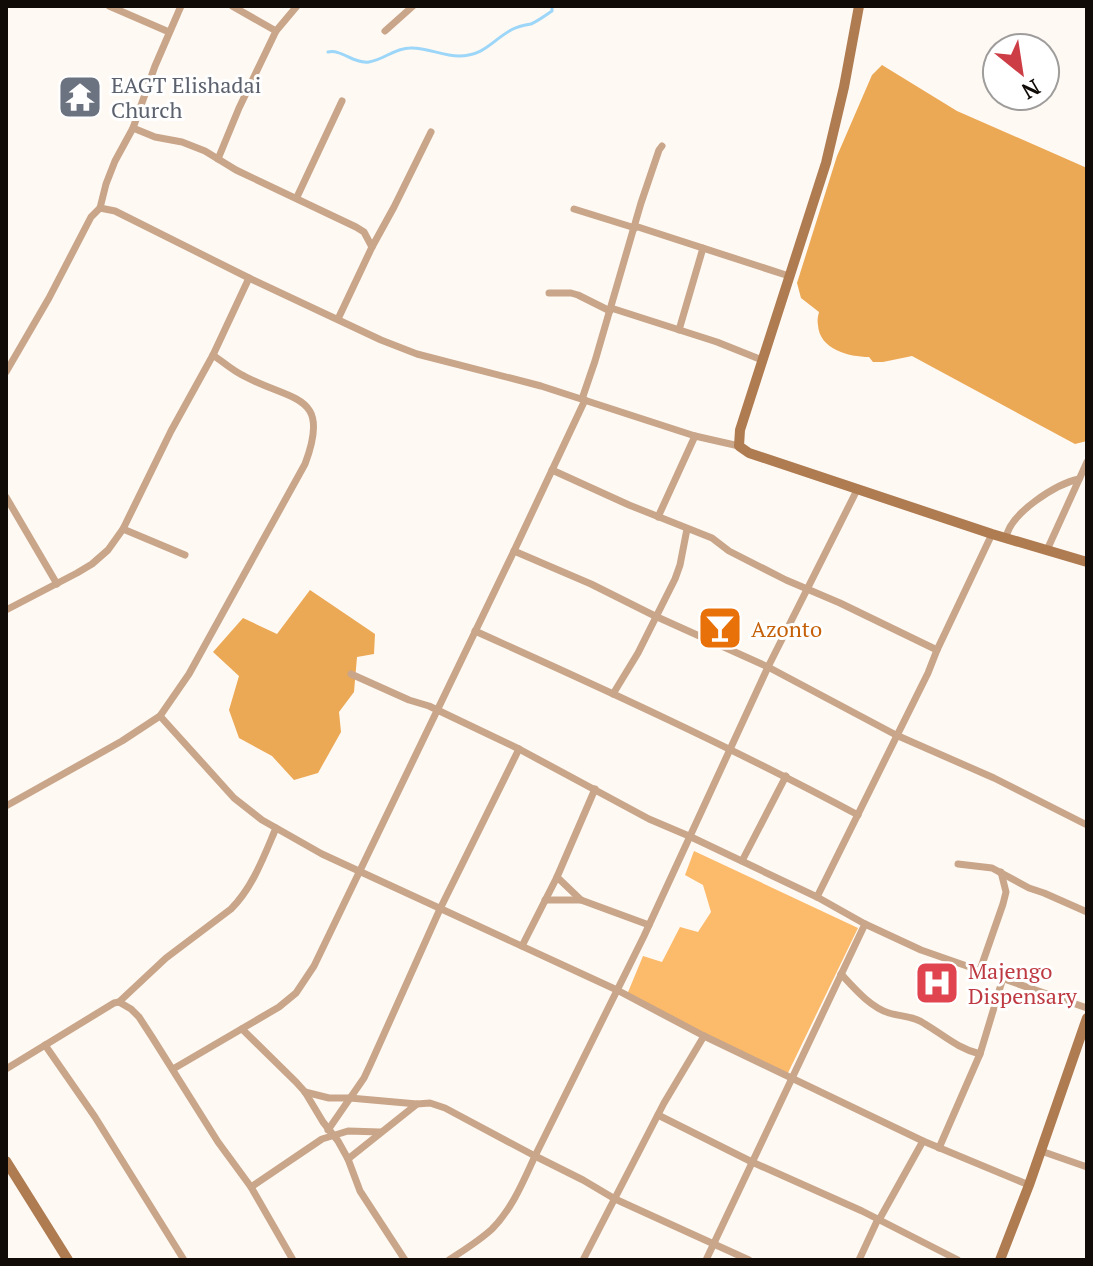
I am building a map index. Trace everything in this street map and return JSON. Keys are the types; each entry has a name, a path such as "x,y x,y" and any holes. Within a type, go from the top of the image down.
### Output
{"street":[{"path":"109,6 169,32"},
{"path":"6,371 91,217 100,208 110,172 133,128 181,6"},
{"path":"233,6 276,31"},
{"path":"218,159 276,31 297,6"},
{"path":"385,31 413,6"},
{"path":"739,446 740,430 826,163 859,6"},
{"path":"297,197 342,101"},
{"path":"133,128 205,151 248,176 364,232 372,247"},
{"path":"338,319 431,132"},
{"path":"173,1069 279,1007 296,993 314,966 584,399 641,203 662,146"},
{"path":"100,208 115,211 249,278 417,354 584,399 695,436 739,446 749,453 857,490 1087,562"},
{"path":"574,209 789,276"},
{"path":"679,330 703,248"},
{"path":"6,610 77,573 100,557 123,529 249,278"},
{"path":"549,293 578,295 611,310 762,360"},
{"path":"6,806 122,741 160,716 183,685 223,616 305,464 314,437 312,413 305,403 243,376 213,355"},
{"path":"658,517 695,436"},
{"path":"1047,550 1087,462"},
{"path":"552,470 712,538 729,551 786,580 937,650"},
{"path":"1006,538 1007,529 1023,512 1043,496 1079,479"},
{"path":"449,1260 491,1229 519,1191 649,925 768,667 857,490"},
{"path":"6,497 57,584"},
{"path":"123,529 185,555"},
{"path":"613,694 638,653 675,579 687,529"},
{"path":"817,897 928,673 992,534"},
{"path":"514,551 768,667 896,735 994,778 1087,825"},
{"path":"475,631 730,749 858,815"},
{"path":"351,674 438,710 519,749 649,819 817,897 921,950 1087,1008"},
{"path":"160,716 234,798 262,820 322,854 617,990 704,1036 923,1141 1029,1185"},
{"path":"251,1187 331,1132 384,1038 440,909 519,749"},
{"path":"742,861 786,776"},
{"path":"522,946 557,877 595,789"},
{"path":"6,1069 119,1002 166,958 231,909 250,884 276,828"},
{"path":"958,864 992,868 1029,888 1087,912"},
{"path":"980,970 1006,892 1001,872"},
{"path":"557,877 581,900"},
{"path":"545,900 581,900 649,925"},
{"path":"706,1260 865,924"},
{"path":"841,974 880,1009 916,1019 963,1050 980,1054"},
{"path":"939,1148 980,1054 1003,978"},
{"path":"119,1002 139,1017 218,1142 251,1187 289,1259"},
{"path":"1000,1260 1087,1018"},
{"path":"242,1029 305,1092 348,1159 360,1191 405,1260"},
{"path":"583,1260 658,1115 704,1036"},
{"path":"45,1045 95,1117 184,1260"},
{"path":"305,1092 329,1098 430,1103 445,1108 615,1199 749,1260"},
{"path":"348,1159 417,1104"},
{"path":"658,1115 752,1162 879,1219 958,1260"},
{"path":"331,1132 380,1132"},
{"path":"859,1260 923,1141"},
{"path":"1041,1151 1087,1167"},
{"path":"6,1161 68,1260"}],"shaded area":[{"path":"882,65 957,111 1087,168 1087,441 1075,444 912,356 873,362 869,357 836,350 820,333 819,312 801,298 797,283 837,156 872,75"},
{"path":"310,590 375,634 374,654 357,657 354,692 339,712 341,732 318,773 294,780 272,756 239,738 229,710 239,676 213,652 243,618 277,634"},
{"path":"694,851 858,928 787,1075 626,997 643,956 662,962 680,927 698,932 711,912 703,885 685,875"}],"waterway":[{"path":"328,52 363,62 410,48 453,56 468,55 482,50 513,29 531,24 552,11 552,6"}],"place":[{"name":"EAGT Elishadai Church","path":"80,97"},
{"name":"Azonto","path":"720,628"},
{"name":"Majengo Dispensary","path":"937,983"}]}
